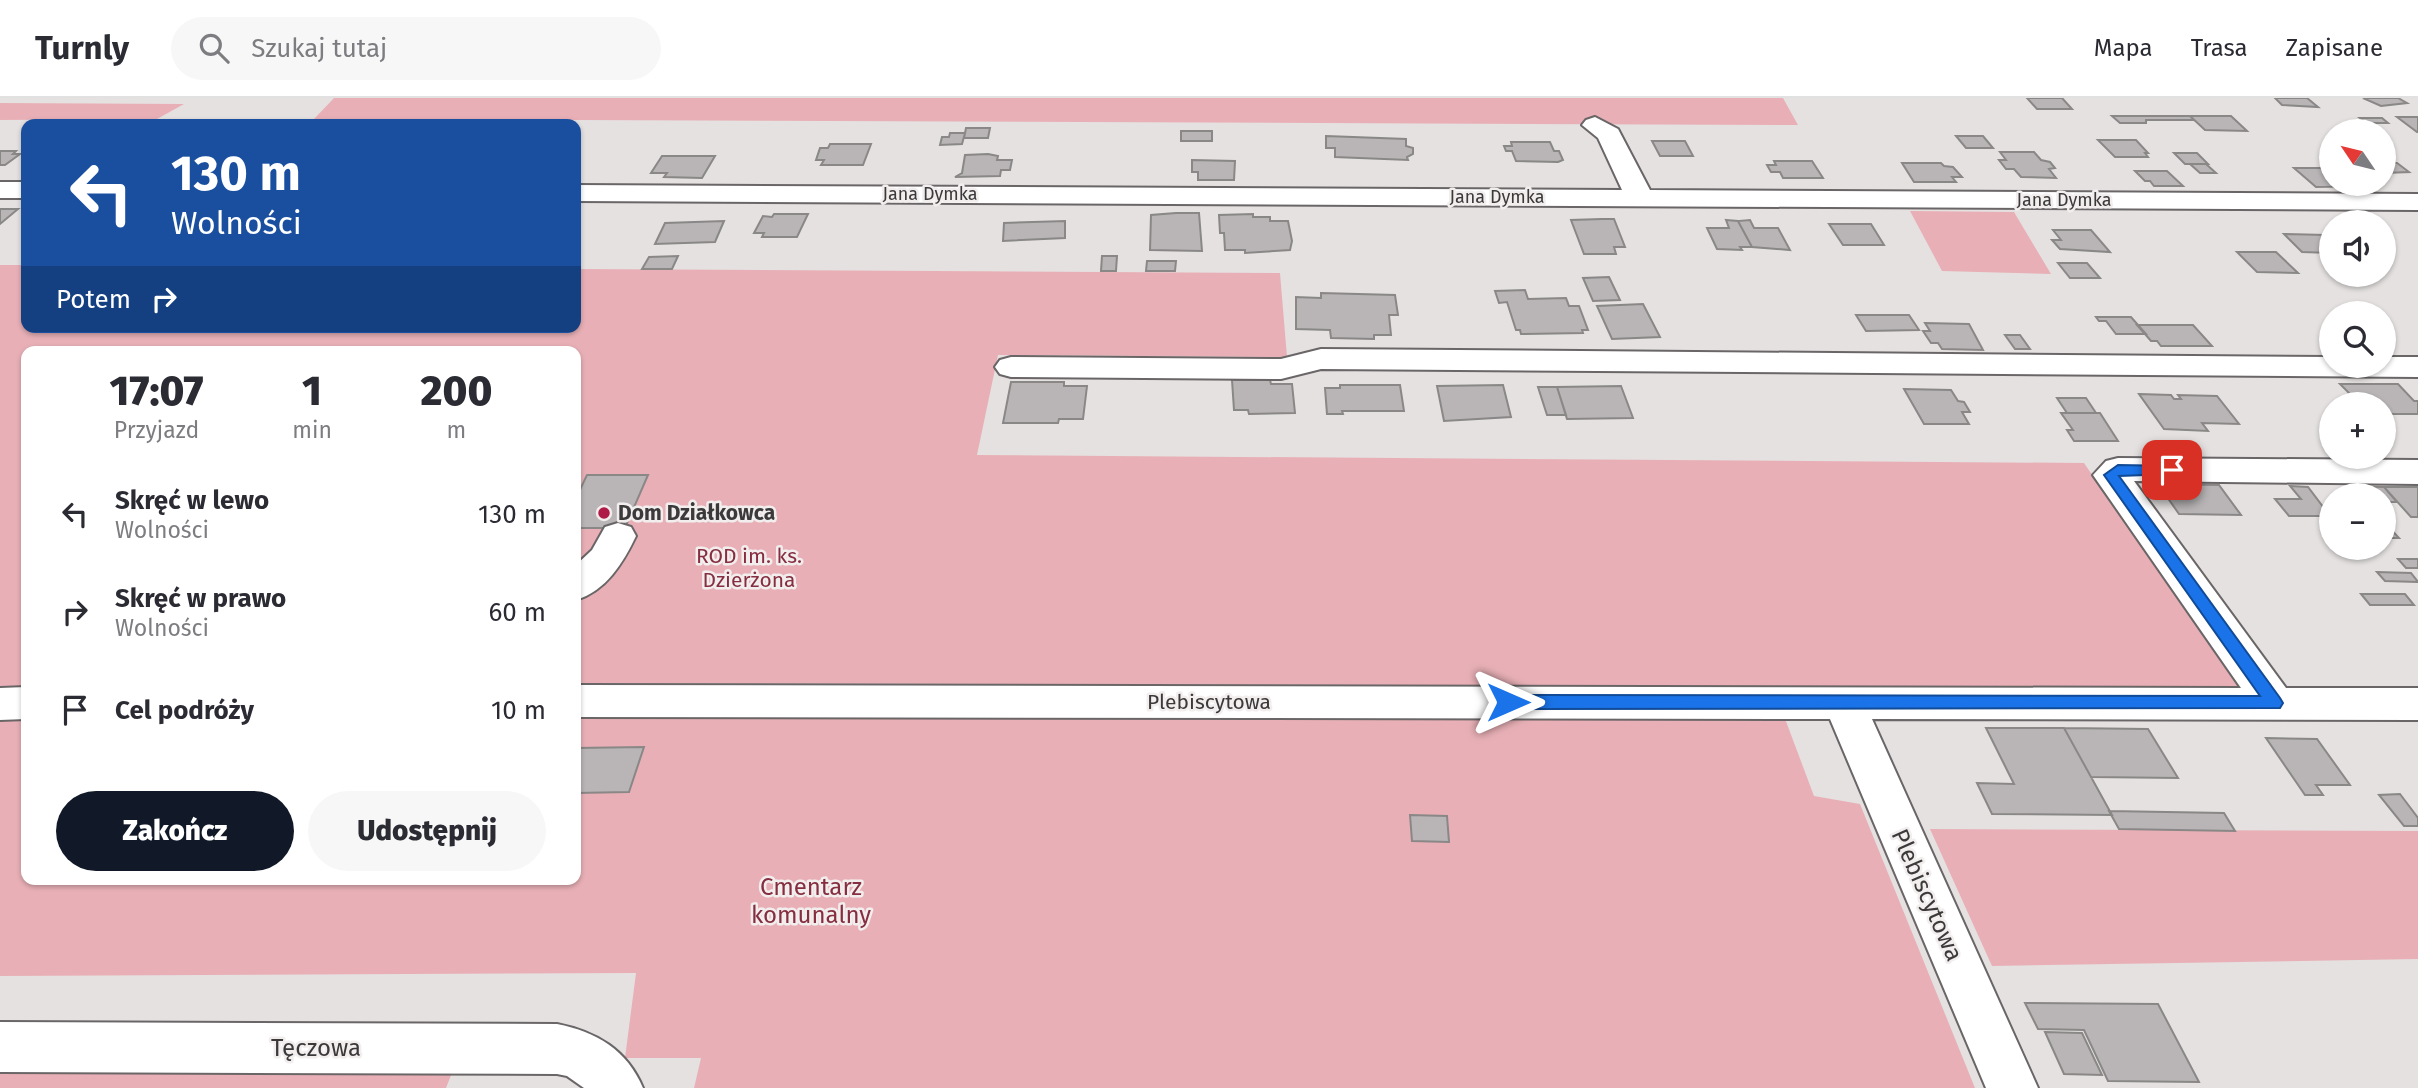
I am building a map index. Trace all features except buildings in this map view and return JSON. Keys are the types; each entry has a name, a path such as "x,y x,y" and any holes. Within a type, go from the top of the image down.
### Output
{"street":[{"path":"1595,125 1609,134 1640,198"},
{"path":"0,190 21,190"},
{"name":"Jana Dymka","path":"581,193 2418,202"},
{"path":"1011,367 1281,369 1335,359 2418,367"},
{"path":"2274,703 2111,475 2118,469 2418,472"},
{"path":"581,581 607,558 618,536"},
{"name":"Plebiscytowa","path":"581,701 2418,704"},
{"name":"Plebiscytowa","path":"1843,702 2012,1088"},
{"path":"0,704 21,703"},
{"name":"Tęczowa","path":"0,1047 557,1049 582,1055 595,1063 617,1088"}],"green space":[{"path":"334,98 1783,98 1798,125 581,119 314,119"},
{"path":"0,103 184,104 157,119 0,120"},
{"path":"1910,211 2014,212 2051,274 1942,271"},
{"name":"ROD im. ks. Dzierżona","path":"0,265 21,265 21,333 581,333 581,269 1280,273 1287,357 998,355 977,455 2084,463 2238,687 581,683 581,346 21,346 21,690 0,689"},
{"name":"Cmentarz komunalny","path":"0,711 21,711 21,885 581,885 581,712 1784,716 1814,796 1860,804 1975,1088 694,1088 701,1058 625,1058 636,973 0,976"},
{"path":"1930,829 2418,831 2418,959 1992,966"},
{"path":"455,1065 446,1088 0,1088 0,1070"}],"place":[{"name":"Dom Działkowca","path":"604,513"}],"route":[{"path":"1508,702 2274,703 2111,475 2118,469 2172,470"}]}
